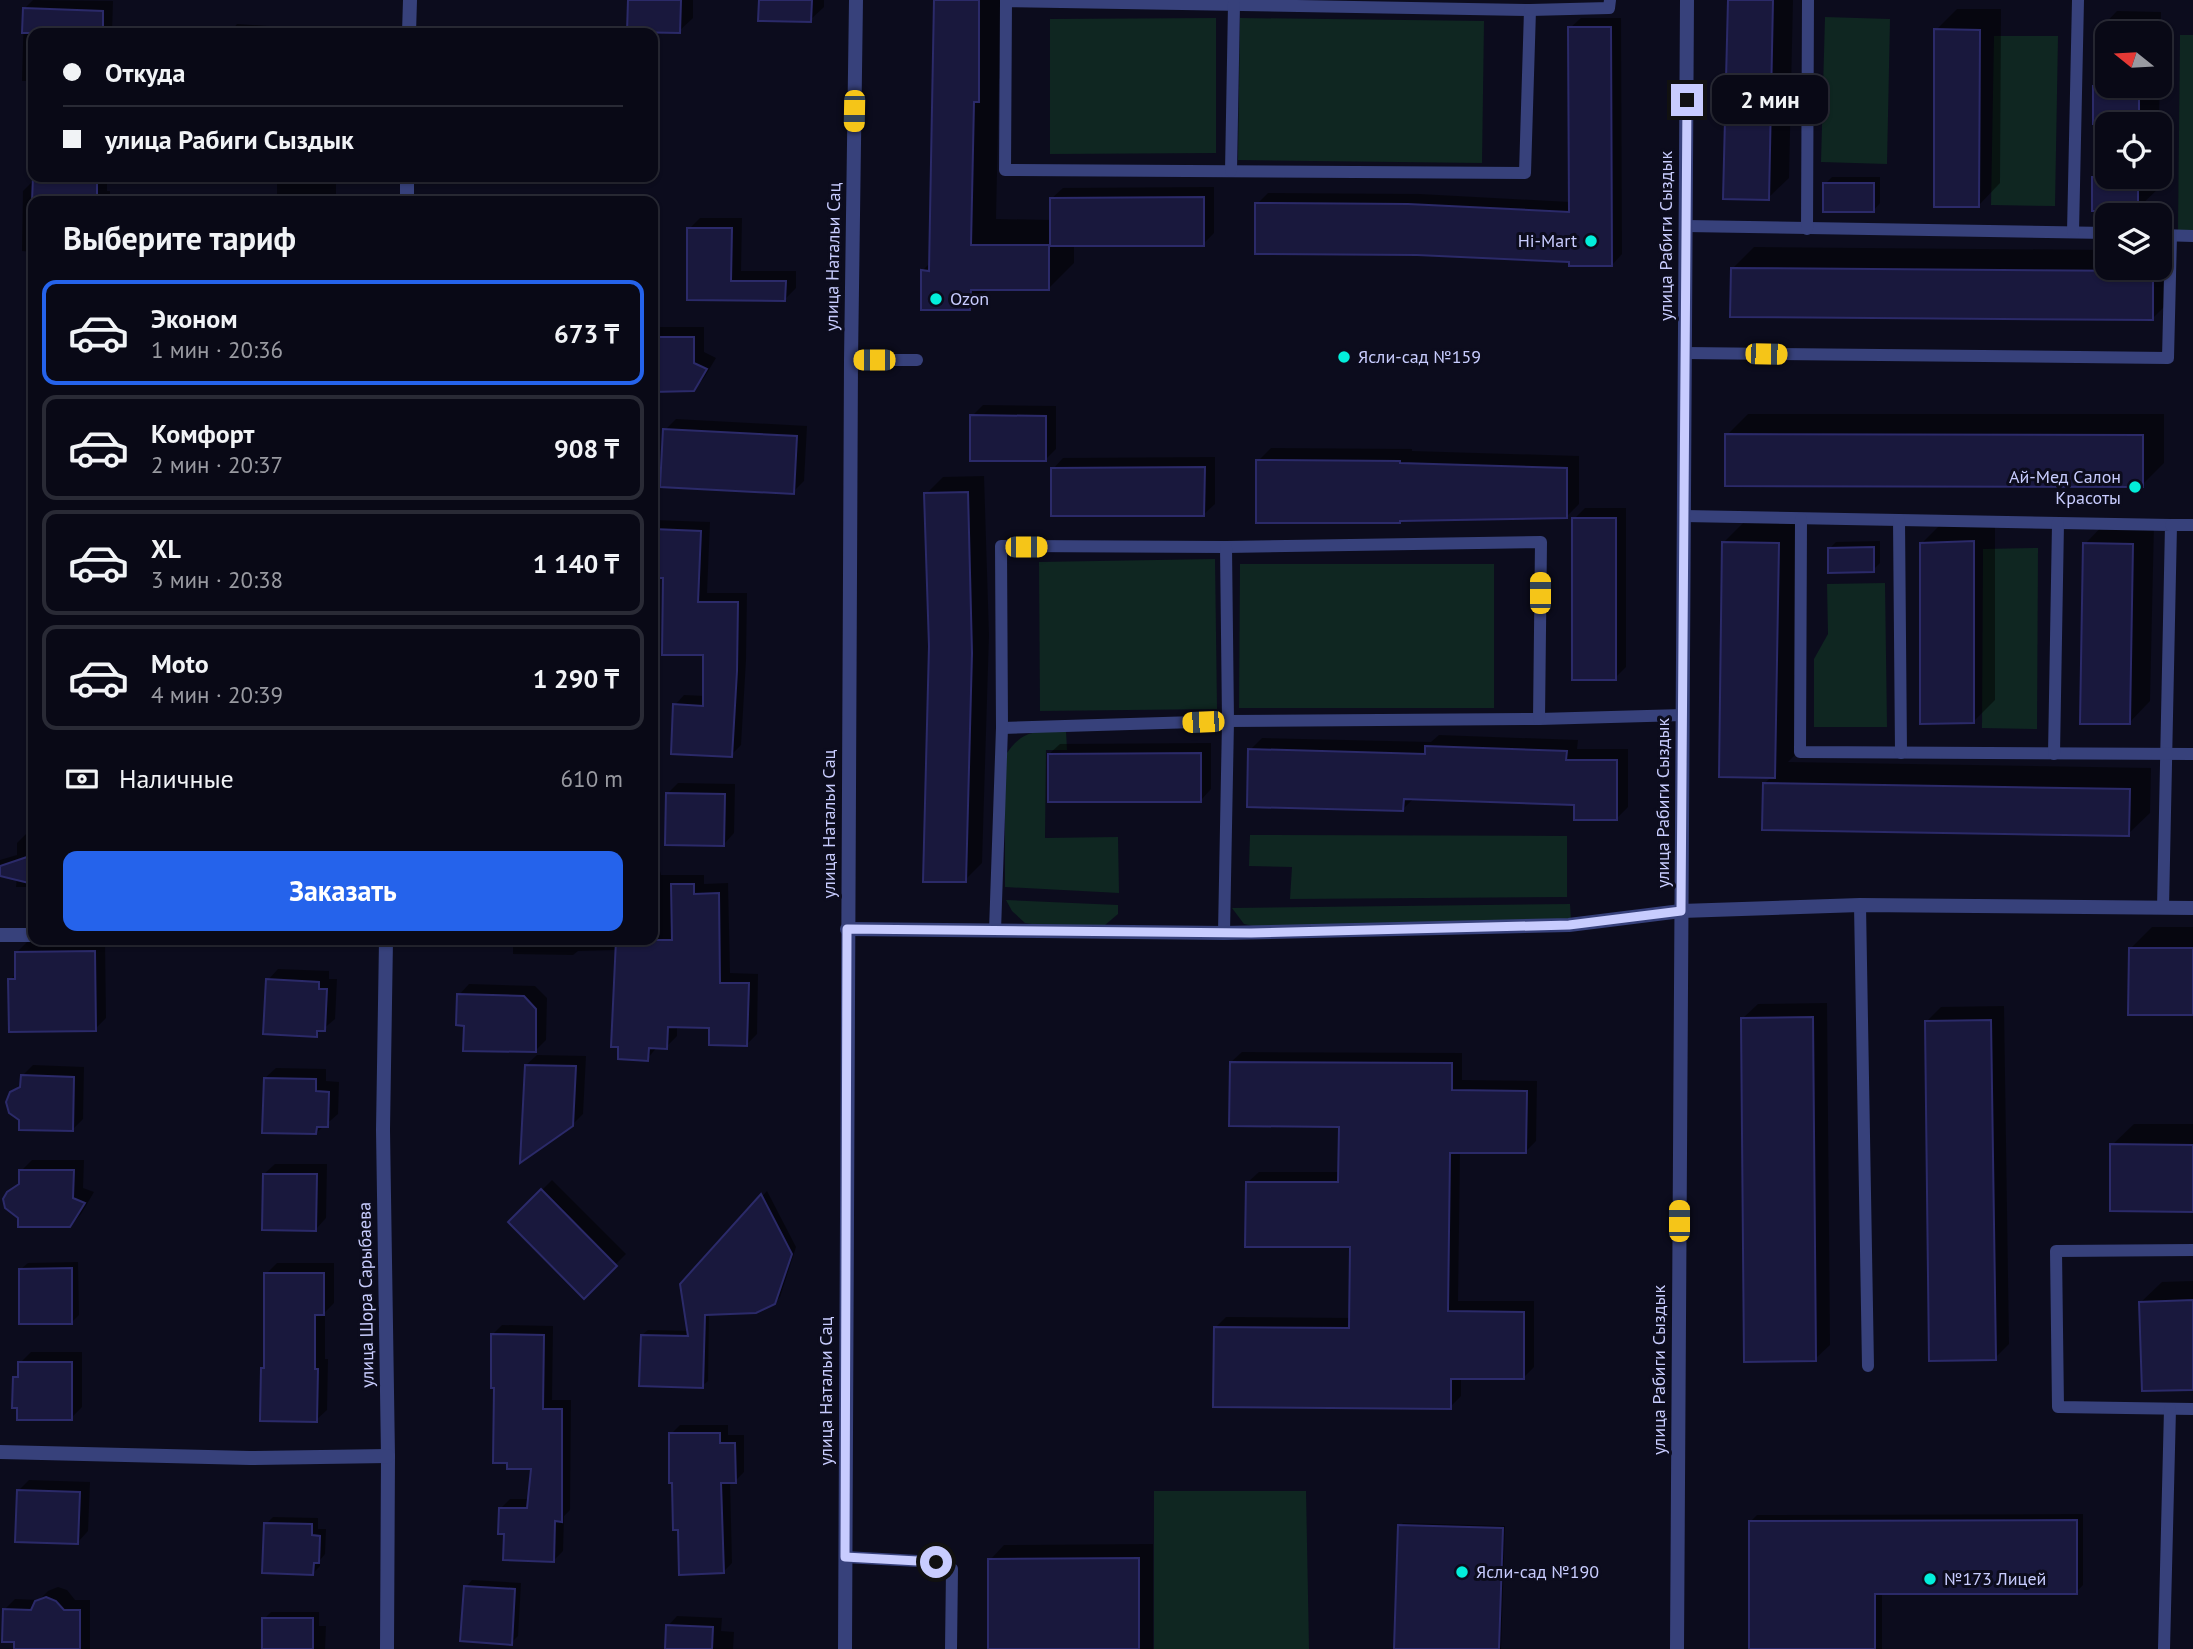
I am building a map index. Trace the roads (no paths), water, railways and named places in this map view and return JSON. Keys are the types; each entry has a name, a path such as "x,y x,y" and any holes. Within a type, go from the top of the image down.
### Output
{"street":[{"path":"409,28 410,0"},
{"name":"улица Натальи Сац","path":"845,1649 847,929 856,0"},
{"name":"улица Рабиги Сыздык","path":"1677,1649 1687,0"},
{"path":"847,929 1224,933 1569,925 1681,911 1860,905 2193,908"},
{"path":"0,935 28,934"},
{"name":"улица Шора Сарыбаева","path":"386,945 383,1231 388,1456 387,1649"},
{"path":"0,1452 250,1458 388,1456"}],"lane":[{"path":"1530,10 1525,173 1005,170 1006,0 1530,10 1609,8 1610,0"},
{"path":"1807,229 1808,0"},
{"path":"2073,232 2078,0"},
{"path":"1231,171 1234,4"},
{"path":"1686,226 2095,233"},
{"path":"2172,235 2193,236"},
{"path":"1685,353 2168,358 2166,280"},
{"path":"851,360 917,360"},
{"path":"1684,516 2193,525"},
{"path":"1801,519 1800,751 2193,754"},
{"path":"1899,520 1901,752"},
{"path":"2054,754 2058,523"},
{"path":"2163,908 2171,525"},
{"path":"995,931 1002,728 1001,546 1226,547 1541,542 1539,719"},
{"path":"1224,933 1228,721 1226,547"},
{"path":"1002,728 1228,721 1539,719 1683,715"},
{"path":"1860,905 1868,1366"},
{"path":"2193,1250 2056,1251 2058,1406 2193,1409"},
{"path":"2164,1649 2170,1409"},
{"path":"845,1557 936,1562 952,1569 951,1649"}],"place":[{"name":"Hi-Mart","path":"1591,241"},
{"name":"Ozon","path":"936,299"},
{"name":"Ясли-сад №159","path":"1344,357"},
{"name":"Ай-Мед Салон Красоты","path":"2135,487"},
{"name":"Ясли-сад №190","path":"1462,1572"},
{"name":"№173 Лицей","path":"1930,1579"}]}
